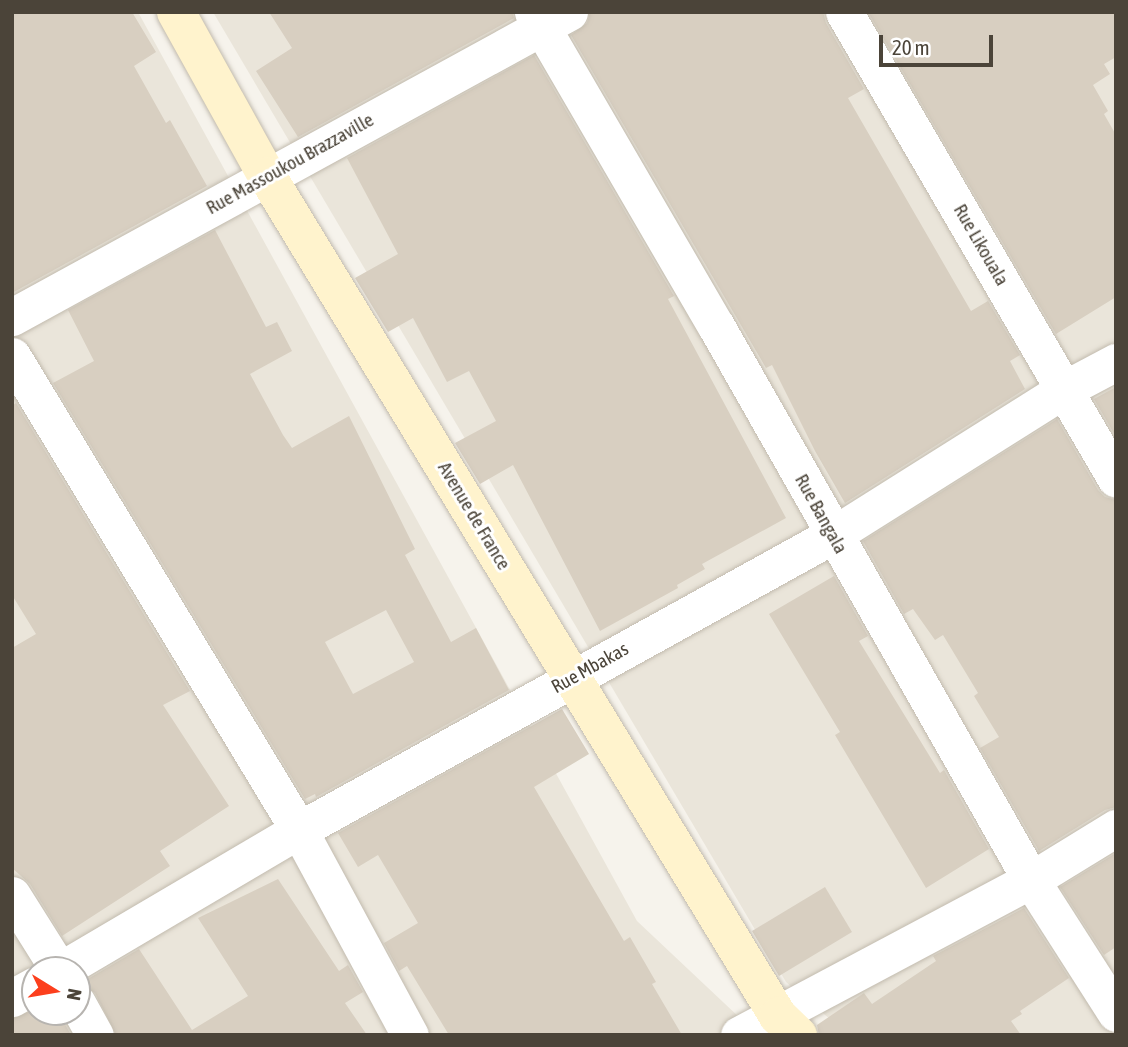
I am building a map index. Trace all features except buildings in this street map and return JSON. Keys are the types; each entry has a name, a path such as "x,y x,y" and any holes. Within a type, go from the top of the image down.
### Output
{"main road":[{"name":"Avenue de France","path":"176,12 267,176 788,1028"}],"street":[{"name":"Rue Likouala","path":"844,12 1116,479"},
{"name":"Rue Massoukou Brazzaville","path":"12,317 548,17"},
{"name":"Rue Bangala","path":"548,17 833,535 1031,880 1116,1013"},
{"path":"12,356 299,830 410,1035"},
{"name":"Rue Mbakas","path":"84,956 299,830 833,535 1065,389 1116,362"},
{"path":"739,1035 788,1028 1116,828"},
{"path":"12,895 51,956"}],"shaded area":[{"path":"12,12 138,12 637,921 758,1035 12,1035"},
{"path":"213,12 1116,12 1116,1035 849,1035 786,982"}]}
